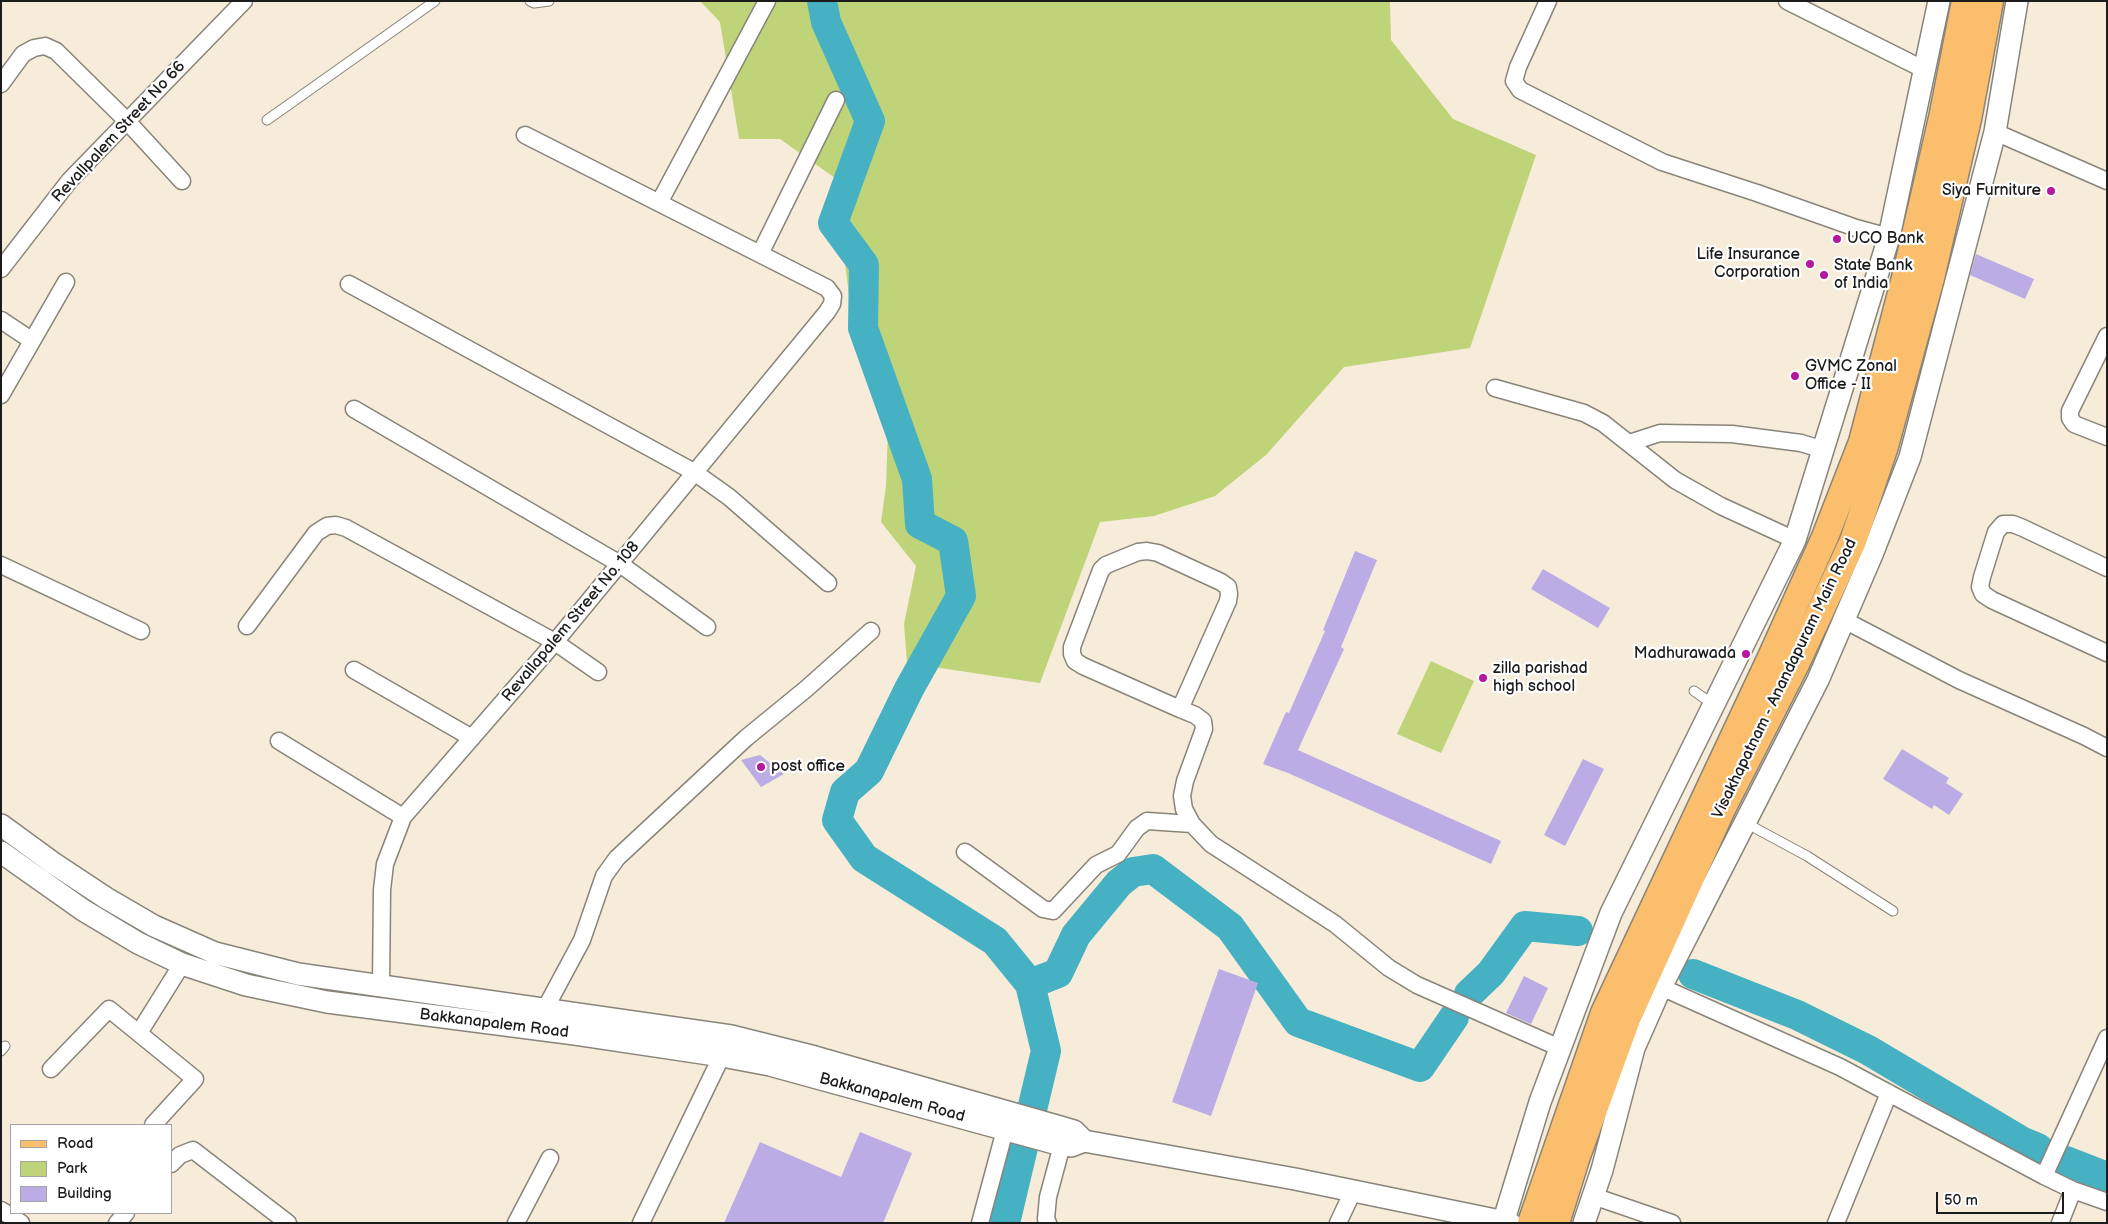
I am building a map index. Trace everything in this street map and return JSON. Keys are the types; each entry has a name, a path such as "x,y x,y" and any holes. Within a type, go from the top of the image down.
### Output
{"main road":[{"name":"Visakhapatnam - Anandapuram Main Road","path":"1556,1223 1577,1156 1627,1018 1772,655 1825,537 1862,442 1906,274 1942,118 1965,1"},
{"name":"Visakhapatnam - Anandapuram Main Road","path":"1531,1223 1604,1013 1714,801 1795,666 1853,540 1882,455 1934,268 1968,119 1990,1"}],"street":[{"name":"Revallpalem Street No 66","path":"1,269 70,180 244,1"},
{"path":"658,203 767,1"},
{"path":"1548,1 1518,67 1514,81 1520,90 1662,162 1856,228 1889,236"},
{"path":"1787,1 1925,70"},
{"path":"1,825 53,863 106,898 154,926 214,953 298,974 731,1036 814,1057 1013,1126 1058,1138 1074,1131 1084,1141 1353,1191 1505,1222 1540,1102 1611,912 1795,540 1889,236 1939,1"},
{"path":"1584,1223 1634,1048 1662,987 1744,822 1818,680 1873,552 1910,457 1995,132 2017,1"},
{"path":"1,84 24,54 34,48 45,46 56,52 127,121 182,181"},
{"path":"524,135 760,254 836,100"},
{"path":"1995,132 2107,181"},
{"name":"Revallapalem Street No. 108","path":"381,986 382,890 385,864 404,816 555,642 828,312 833,296 827,288 760,254"},
{"path":"1,395 66,282"},
{"path":"349,284 694,472 729,496 828,583"},
{"path":"1,320 31,340"},
{"path":"2107,336 2070,411 2070,418 2074,424 2107,437"},
{"path":"1495,388 1584,413 1603,423 1674,480 1698,494 1795,540"},
{"path":"354,409 620,564 707,627"},
{"path":"1629,443 1660,433 1732,434 1801,443 1824,450"},
{"path":"2107,568 2023,528 2013,524 2003,524 1996,532 1980,587 1983,594 1992,600 2107,653"},
{"path":"247,626 316,533 327,526 336,525 346,528 555,642 598,672"},
{"path":"1180,709 1228,601 1228,587 1158,552 1138,552 1106,565 1101,570 1072,647 1072,654 1075,661 1083,666 1203,721 1204,729 1185,781 1182,796 1184,809 1192,824 1211,844 1335,924 1389,968 1418,985 1560,1048"},
{"path":"1,565 141,631"},
{"path":"1844,620 1959,680 2107,748"},
{"path":"545,1009 587,928 604,876 617,858 746,738 806,689 871,630"},
{"path":"354,670 477,732"},
{"path":"279,741 404,816"},
{"path":"965,852 1043,909 1053,911 1096,865 1118,854 1137,828 1147,821 1192,824"},
{"name":"Bakkanapalem Road","path":"1,852 83,910 138,942 182,964 246,985 327,1002 575,1034 722,1056 780,1068 1013,1126"},
{"path":"139,1033 182,964"},
{"path":"1662,987 1840,1067 2044,1176 2073,1190 2107,1202"},
{"path":"51,1069 109,1009 195,1080 154,1124"},
{"path":"642,1223 731,1036"},
{"path":"2044,1176 2107,1038"},
{"path":"1836,1223 1889,1093"},
{"path":"980,1223 1013,1126"},
{"path":"1048,1223 1046,1219 1048,1198 1058,1138"},
{"path":"172,1163 180,1155 193,1150 288,1223"},
{"path":"516,1223 550,1158"},
{"path":"2060,1223 2073,1190"},
{"path":"1338,1223 1353,1191"},
{"path":"1593,1196 1672,1223"},
{"path":"1,1210 21,1223"}],"lane":[{"path":"267,120 435,1"},
{"path":"530,1 534,3 549,1"},
{"path":"1694,691 1714,705"},
{"path":"1744,822 1807,856 1893,912"}],"green space":[{"path":"700,1 1390,1 1391,40 1453,119 1536,155 1470,348 1344,367 1266,455 1215,496 1154,516 1100,522 1040,683 907,663 904,624 916,566 881,522 886,486 888,428 869,384 849,296 835,178 780,139 739,139 720,22"},
{"path":"1431,661 1474,681 1441,753 1397,734"}],"building":[{"path":"1976,254 2034,279 2025,299 1970,275"},
{"path":"1355,551 1377,560 1341,647 1344,649 1298,750 1501,841 1491,864 1288,773 1263,764 1286,712 1289,713 1325,631 1323,630"},
{"path":"1543,569 1610,608 1598,628 1531,589"},
{"path":"1902,749 1949,778 1946,783 1963,794 1949,815 1934,805 1932,809 1883,779"},
{"name":"post office","path":"760,755 784,774 761,787 741,760"},
{"path":"1583,759 1604,769 1565,846 1544,835"},
{"path":"1219,969 1258,983 1211,1116 1172,1102"},
{"path":"1524,976 1548,988 1531,1024 1506,1013"},
{"path":"860,1132 912,1153 883,1223 724,1223 760,1142 841,1177"}],"waterway":[{"path":"822,1 826,22 870,121 833,223 864,265 863,328 917,479 920,524 953,541 961,596 909,689 869,771 845,792 837,820 864,858 995,941 1030,984 1046,1051 1005,1223"},
{"path":"1030,984 1058,973 1076,935 1119,883 1133,872 1153,869 1230,927 1298,1022 1420,1067 1454,1017"},
{"path":"1469,994 1491,973 1525,926 1578,931"},
{"path":"1693,974 1797,1015 1868,1050 2021,1141 2038,1148"},
{"path":"2066,1161 2107,1177"}],"place":[{"name":"Siya Furniture","path":"2051,191"},
{"name":"UCO Bank","path":"1837,239"},
{"name":"Life Insurance Corporation","path":"1810,264"},
{"name":"State Bank of India","path":"1824,275"},
{"name":"GVMC Zonal Office - II","path":"1795,376"},
{"name":"Madhurawada","path":"1746,654"},
{"name":"zilla parishad high school","path":"1483,678"},
{"name":"post office","path":"761,767"}]}
